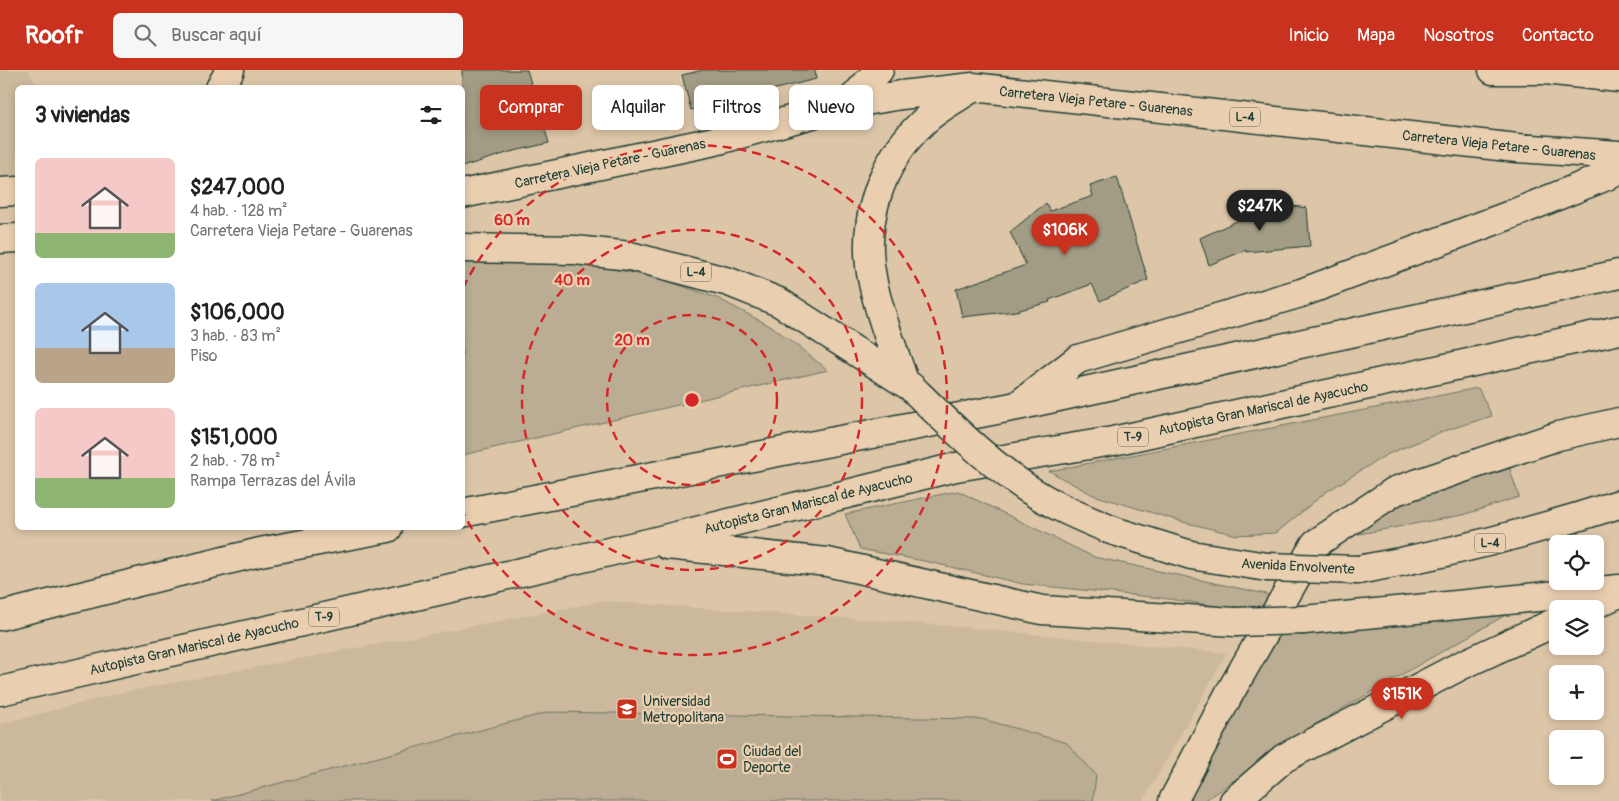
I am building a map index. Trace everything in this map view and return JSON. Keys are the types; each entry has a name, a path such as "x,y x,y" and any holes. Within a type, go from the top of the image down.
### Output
{"main road":[{"path":"222,85 230,70"},
{"path":"865,85 879,70"},
{"path":"1493,70 1545,70 1619,78"},
{"name":"Carretera Vieja Petare - Guarenas","path":"873,100 973,87 1517,148 1619,155"},
{"name":"L-4","path":"908,384 873,282 869,249 871,214 881,181 898,152 922,122 973,87"},
{"name":"Carretera Vieja Petare - Guarenas","path":"465,193 715,141 789,120"},
{"path":"1017,406 1078,359 1301,293 1510,215 1619,171"},
{"path":"0,192 15,191"},
{"path":"0,239 15,238"},
{"name":"L-4","path":"465,248 575,250 630,256 729,282 779,302 908,384"},
{"path":"465,512 1017,406 1619,274"},
{"name":"Autopista Gran Mariscal de Ayacucho","path":"0,691 648,542 956,467 1113,441 1619,330"},
{"name":"Avenida Envolvente","path":"908,384 968,442 1022,485 1070,513 1114,531 1191,555 1266,567 1358,570 1429,558 1491,542 1619,504"},
{"path":"1173,801 1228,696 1315,544 1396,491 1558,436 1619,422"},
{"path":"0,616 260,552 377,530"},
{"path":"648,542 827,562 1042,610 1235,622 1304,620 1619,589"},
{"path":"1604,600 1619,593"},
{"path":"1234,801 1284,758 1460,666 1549,625"}],"shaded area":[{"path":"0,70 29,70 36,85 15,85 15,181 0,181"},
{"path":"465,260 591,265 656,277 717,298 774,328 828,370 465,455"},
{"path":"1478,388 1492,416 1444,431 1386,455 1326,492 1276,533 1237,535 1183,522 1093,495 1049,471"},
{"path":"1506,457 1519,497 1463,515 1343,537 1383,500"},
{"path":"958,491 1094,557 1275,596 1265,613 1161,598 1023,584 929,562 860,549 845,514"},
{"name":"Universidad Metropolitana","path":"602,601 919,623 1227,653 1143,801 0,801 0,724 119,693"},
{"path":"1516,609 1314,725 1204,801 1173,801 1276,631"},
{"name":"Ciudad del Deporte","path":"549,712 982,719 1067,743 1096,775 1093,801 212,801"}],"building":[{"path":"462,70 527,70 532,85 480,85 480,130 545,130 549,143 510,152 465,166 465,85 462,85"},
{"path":"703,70 815,70 816,79 779,88 779,85 694,85 694,109 691,110 682,75"},
{"path":"1117,177 1148,280 1100,301 1092,284 1049,300 1050,302 1016,311 962,317 956,289 1026,265 1010,232 1046,203 1050,211 1093,196 1090,186"},
{"path":"1251,200 1307,208 1310,246 1246,252 1246,250 1209,265 1200,238 1254,213"}],"place":[{"name":"Universidad Metropolitana","path":"627,709"},
{"name":"Ciudad del Deporte","path":"727,759"}]}
